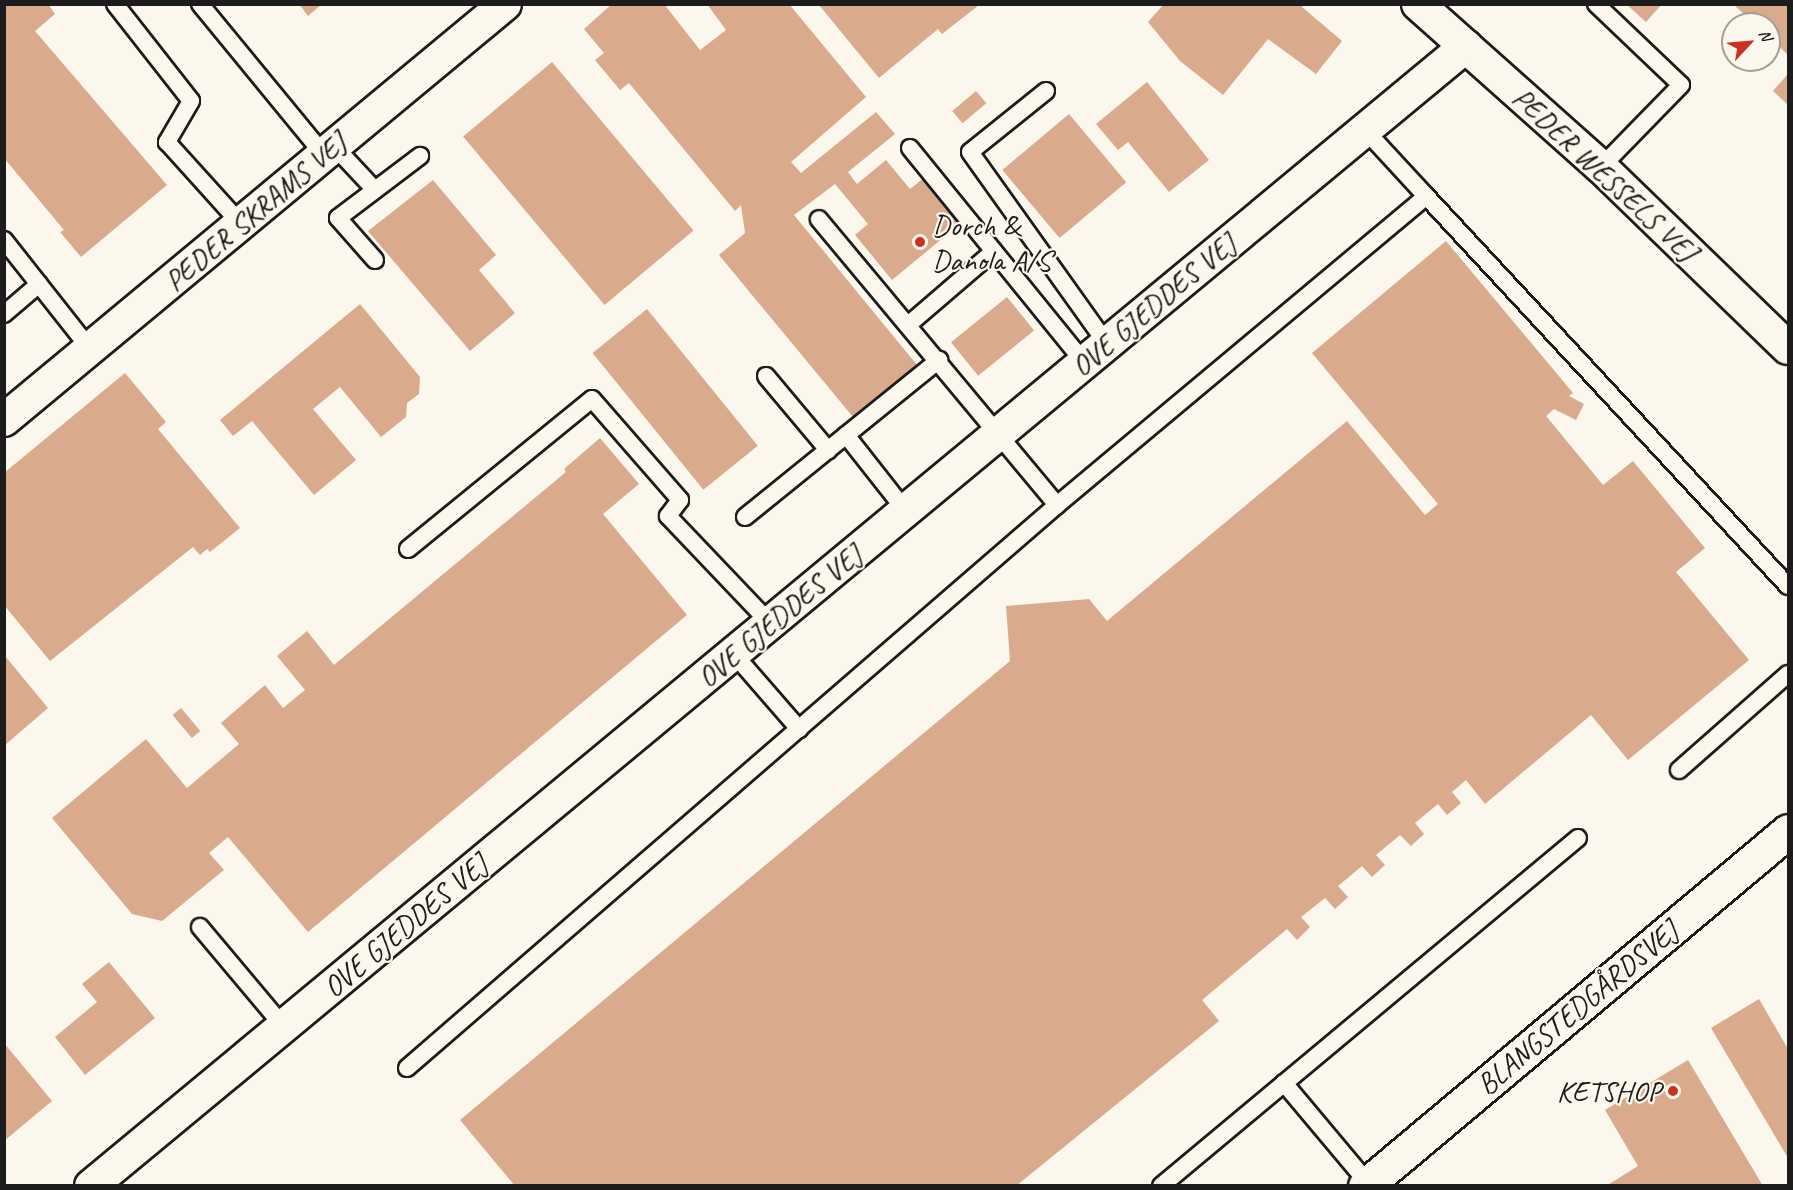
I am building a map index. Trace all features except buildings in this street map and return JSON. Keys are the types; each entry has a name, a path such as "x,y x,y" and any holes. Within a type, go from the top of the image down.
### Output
{"street":[{"name":"PEDER SKRAMS VEJ","path":"4,420 505,4"},
{"name":"PEDER WESSELS VEJ","path":"1418,4 1601,167 1788,348"},
{"name":"OVE GJEDDES VEJ","path":"92,1185 1466,46"},
{"name":"BLANGSTEDGÅRDSVEJ","path":"1367,1185 1788,831"}],"lane":[{"path":"115,4 191,101 167,142 241,224"},
{"path":"200,4 329,151 375,190"},
{"path":"1596,4 1681,85 1601,167"},
{"path":"1046,91 970,152 1095,353"},
{"path":"1365,130 1788,586"},
{"path":"910,148 994,251 1095,353"},
{"path":"375,260 338,218 420,156"},
{"path":"407,1068 1057,505 1426,196"},
{"path":"819,219 939,360 1057,505"},
{"path":"4,240 90,349"},
{"path":"908,325 994,251"},
{"path":"4,314 39,284"},
{"path":"745,517 939,360"},
{"path":"766,376 828,450"},
{"path":"408,549 592,399 680,500 668,516 770,623"},
{"path":"846,435 905,510"},
{"path":"734,653 799,729"},
{"path":"1679,770 1788,674"},
{"path":"1161,1185 1578,838"},
{"path":"200,927 283,1026"},
{"path":"1284,1083 1367,1185"}],"place":[{"name":"Dorch & Danola A/S","path":"920,242"},
{"name":"KETSHOP","path":"1673,1091"}]}
